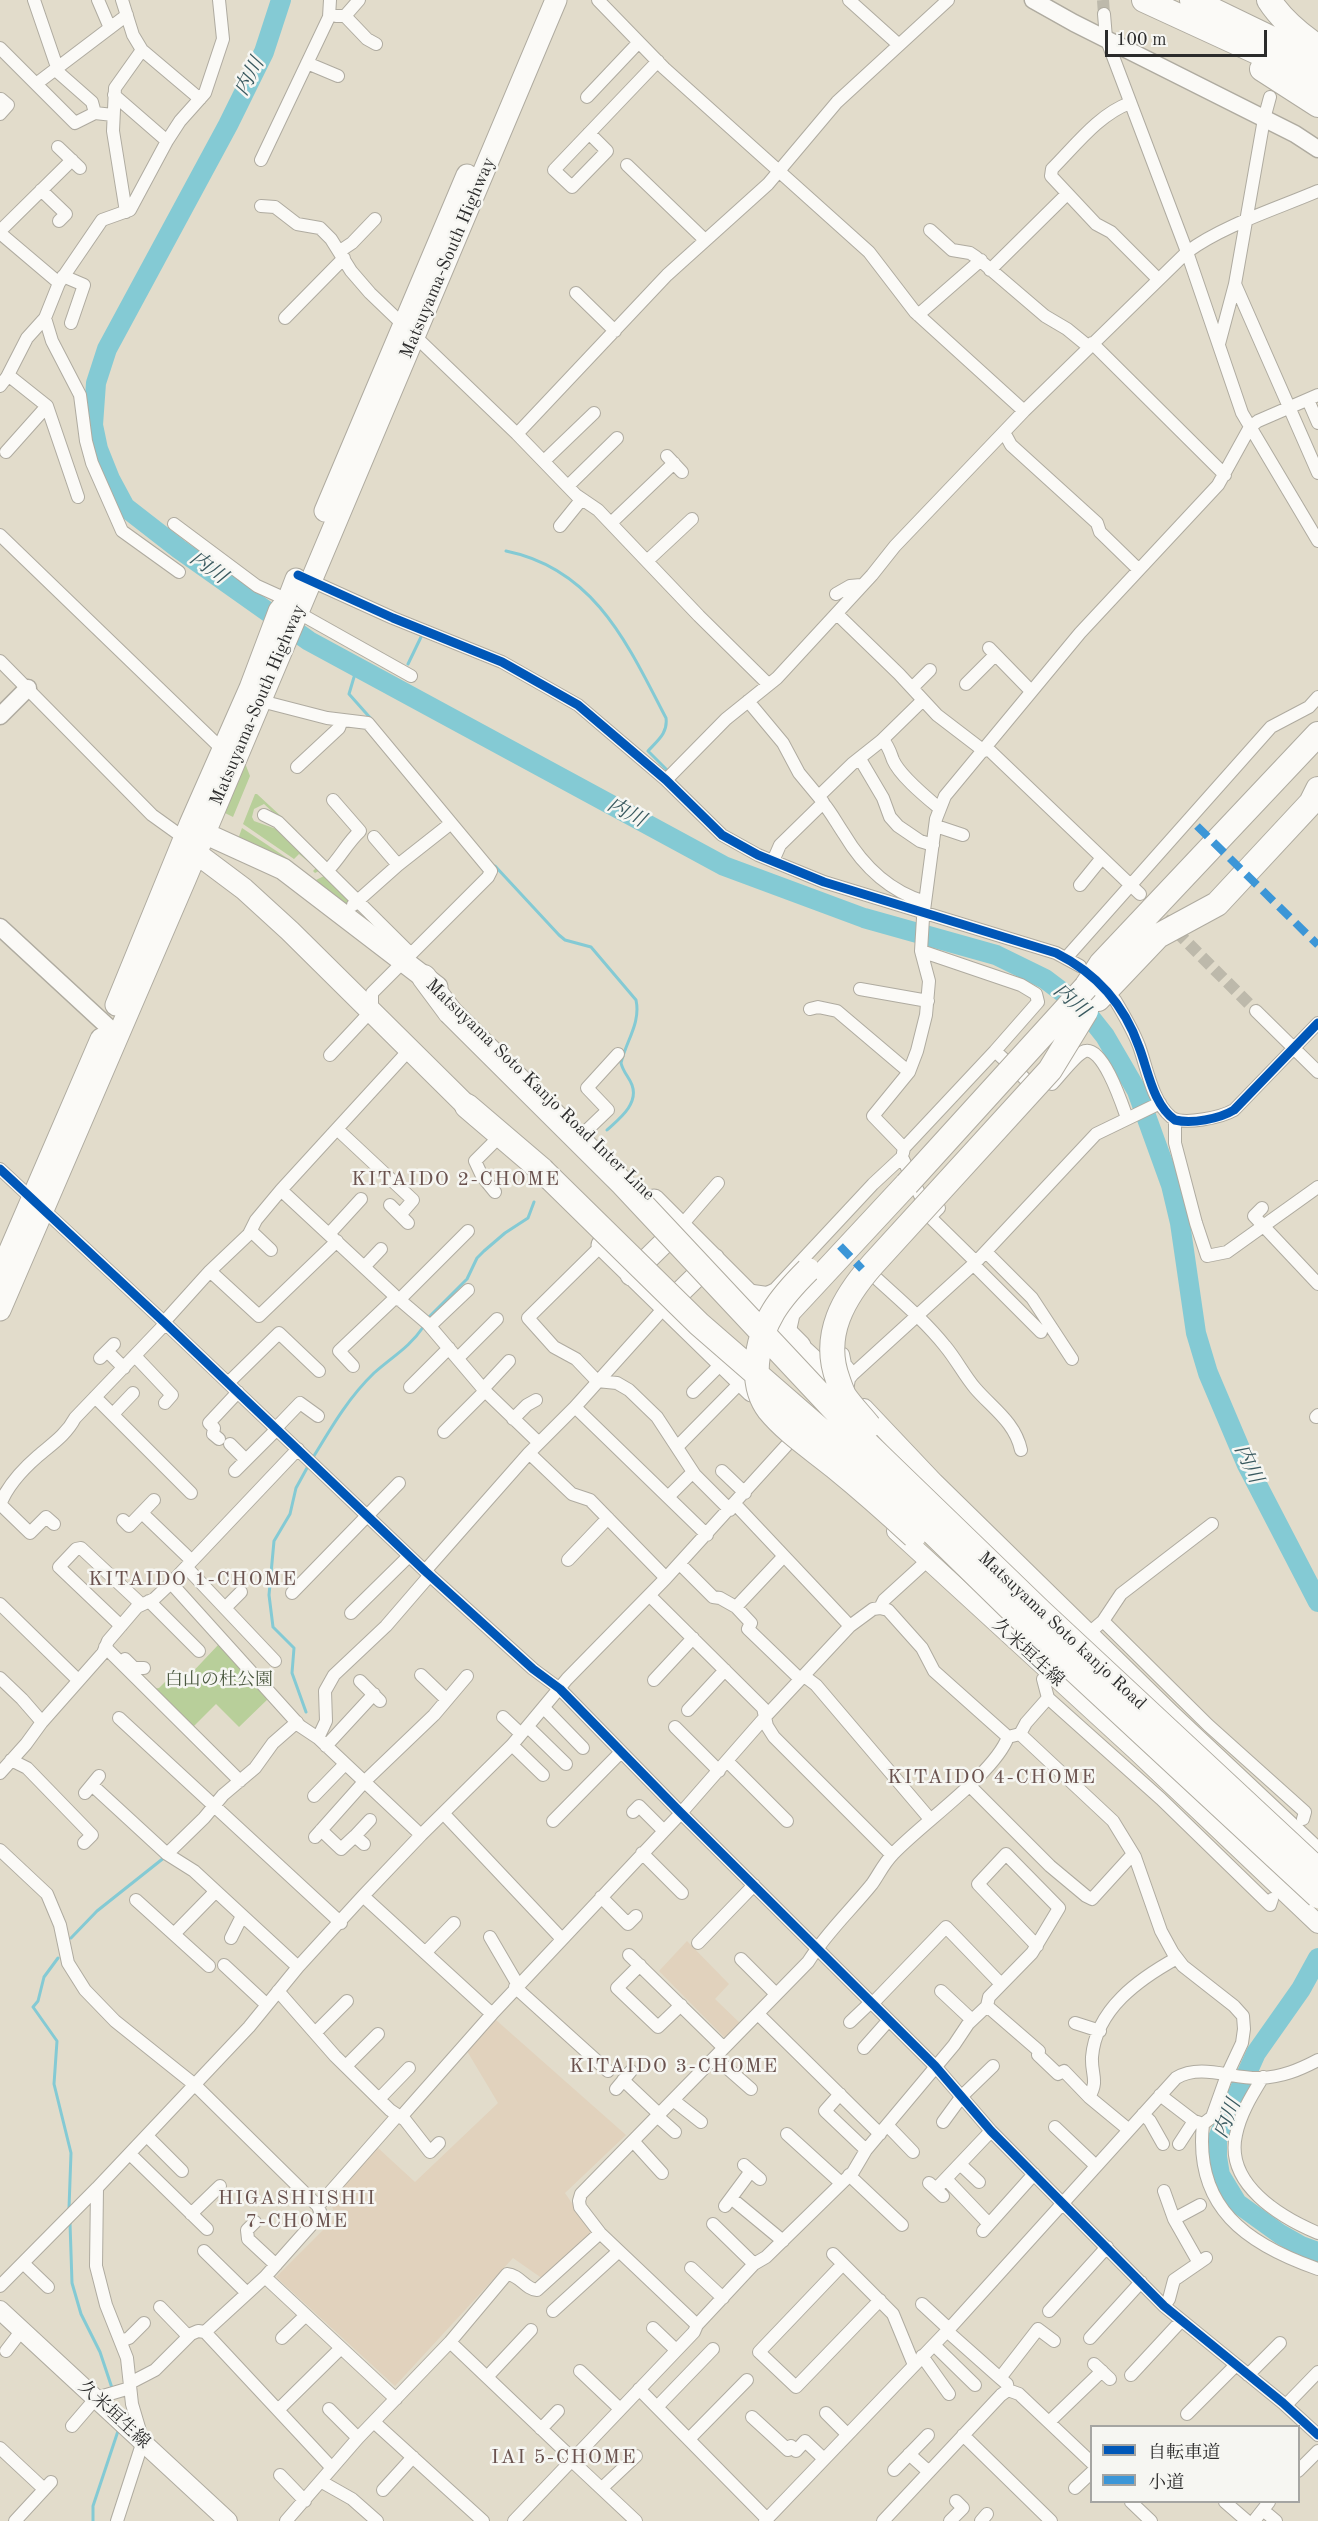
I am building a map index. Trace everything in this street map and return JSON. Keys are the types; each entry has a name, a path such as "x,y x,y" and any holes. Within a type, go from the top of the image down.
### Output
{"highway":[{"name":"Matsuyama-South Highway","path":"410,331 542,0"},
{"name":"Matsuyama-South Highway","path":"0,1310 38,1203 195,841 289,611 556,0"},
{"path":"1144,0 1196,26 1318,80"},
{"path":"1192,0 1318,61"},
{"path":"1269,0 1300,35 1318,47"},
{"path":"1196,26 1318,105"},
{"name":"Matsuyama-South Highway","path":"229,755 261,701 276,644"},
{"path":"1054,1664 863,1490 780,1422 768,1408 760,1392 756,1374 758,1352 765,1323 785,1293 1088,983 1318,734"},
{"path":"195,841 219,869 290,931 411,1048 664,1308 747,1386 792,1338 788,1312 910,1192 1088,983 1158,936 1218,904 1311,803 1318,789"},
{"name":"Matsuyama Soto Kanjo Road Inter Line","path":"195,841 227,843 283,869 351,908 408,958 424,977 458,1005 792,1338"},
{"name":"Matsuyama Soto kanjo Road","path":"424,977 450,1012 656,1218 811,1386 1040,1611 1318,1870"},
{"path":"1040,1611 977,1539 893,1453 844,1396 832,1363 833,1341 838,1314 852,1288 1050,1070 1088,983"},
{"name":"Matsuyama Soto kanjo Road","path":"467,1106 542,1170 715,1340 884,1485 1054,1664 1314,1911"},
{"name":"Matsuyama-South Highway","path":"0,1273 5,1248 38,1203"},
{"path":"632,1275 680,1227"},
{"path":"664,1308 714,1259"}],"main road":[{"path":"792,1338 850,1382 924,1470 1089,1633 1318,1852"},
{"name":"久米垣生線","path":"747,1386 795,1436 928,1560 1054,1664"},
{"path":"881,1517 924,1470"},
{"path":"1054,1664 1089,1633"},
{"name":"久米垣生線","path":"0,2310 22,2330 107,2394 143,2441 228,2521"}],"street":[{"path":"34,0 59,73 92,102 95,113"},
{"path":"98,0 110,28"},
{"path":"122,0 133,35 141,50 201,99"},
{"path":"0,386 27,339 45,318 61,279 102,220 130,210 167,141 180,121 205,93 223,39 219,0"},
{"path":"261,160 329,17 330,0"},
{"path":"329,17 345,16 359,0"},
{"path":"598,0 658,61 869,252 918,315 1024,411"},
{"path":"849,0 899,45"},
{"path":"518,434 667,275 756,196 837,102 948,0"},
{"path":"1033,0 1264,118 1318,149"},
{"path":"1104,14 1106,38 1187,252 1240,408 1318,541"},
{"path":"36,84 127,15"},
{"path":"345,16 367,39 376,44"},
{"path":"587,98 639,42"},
{"path":"0,48 75,123 95,113 113,115"},
{"path":"126,212 113,130 114,95 115,88 141,50"},
{"path":"589,133 607,151 572,187 554,170 589,133 658,61"},
{"path":"307,63 338,76"},
{"path":"114,95 167,141"},
{"path":"1219,344 1235,284 1264,118 1270,97"},
{"path":"0,114 8,105 1,99"},
{"path":"1130,103 1120,106 1094,126 1052,169 1051,176 1096,224 1111,232 1158,279"},
{"path":"58,147 76,164 41,190 0,232 61,279 84,285 71,323"},
{"path":"627,165 705,240"},
{"path":"41,190 66,214 59,221"},
{"path":"666,780 712,732 777,678 837,614 837,610 895,546 1024,411 1187,252 1246,222 1318,191"},
{"path":"990,270 1067,194"},
{"path":"261,206 276,207 297,224 320,228 370,293 518,434 581,500 598,510 768,684"},
{"path":"285,318 375,219"},
{"path":"930,230 952,250 970,253 981,260 1045,316 1091,345 1225,475"},
{"path":"918,315 981,260"},
{"path":"1235,284 1318,473"},
{"path":"576,293 615,331"},
{"path":"45,318 57,351 80,395 86,441 92,463 122,531 179,572"},
{"path":"8,375 47,406 78,497"},
{"path":"1041,1332 930,1217 903,1152 873,1116 909,1072 917,1051 928,1000 929,981 921,949 924,910 939,808 945,796 1030,691 1225,475 1250,427 1257,421 1313,397 1318,423"},
{"path":"6,452 47,406"},
{"path":"544,461 594,414"},
{"path":"1004,432 1011,445 1097,523 1100,532 1138,569"},
{"path":"568,486 618,438"},
{"path":"611,523 674,464"},
{"path":"560,526 581,500"},
{"path":"647,561 692,519"},
{"path":"174,524 289,611 411,676"},
{"path":"0,535 229,755"},
{"path":"304,578 524,673 594,717 666,780 722,835 774,861 835,886 924,910 1088,983 1138,1044 1157,1104 1175,1120 1188,1122 1228,1113 1318,1023"},
{"path":"836,594 850,586 861,585"},
{"path":"837,614 946,722 985,749 1135,890"},
{"path":"966,684 992,651 1030,691"},
{"path":"0,661 152,815 195,841"},
{"path":"912,688 930,670"},
{"path":"0,716 28,688"},
{"path":"1088,983 1135,890 1271,727 1309,707 1318,697"},
{"path":"774,861 780,845 852,764 883,740 923,700"},
{"path":"261,701 342,720 368,723 491,871 488,877 372,993 372,1010 330,1055"},
{"path":"748,701 783,743 799,773 821,799 869,868 924,910"},
{"path":"297,767 339,728 342,720"},
{"path":"883,740 890,748 893,760 909,781 939,808"},
{"path":"860,759 883,798 890,817 898,826 920,841 933,845"},
{"path":"328,870 349,841 360,831 333,800"},
{"path":"264,815 278,822 328,870 351,908 398,865 450,824"},
{"path":"936,826 963,835"},
{"path":"374,837 398,865"},
{"path":"1080,885 1101,859"},
{"path":"0,927 113,1030"},
{"path":"742,1289 767,1293 775,1288 903,1152 1038,1002 1036,994 1021,985 921,949"},
{"path":"860,989 928,1000"},
{"path":"810,1010 818,1007 837,1011 909,1072"},
{"path":"1256,1011 1318,1072"},
{"path":"54,1524 46,1517 30,1533 0,1505 5,1491 38,1456 66,1431 75,1418 124,1368 210,1271 251,1231 256,1220 280,1190 411,1048"},
{"path":"995,1051 1042,1095"},
{"path":"1130,1117 1099,1056 1086,1051 1080,1054 876,1278 841,1324 843,1360 850,1382 986,1252 1088,1142 1106,1128 1130,1117 1157,1104"},
{"path":"585,1132 608,1110 587,1088 618,1054"},
{"path":"1175,1120 1175,1143 1196,1224 1207,1256 1227,1252 1318,1187"},
{"path":"337,1129 413,1200 404,1219 390,1205"},
{"path":"495,1192 482,1176 475,1161 498,1138"},
{"path":"0,1169 165,1322 427,1573 533,1669 560,1689 935,2066 991,2131 1164,2306 1318,2435"},
{"path":"680,1227 718,1183"},
{"path":"280,1190 430,1326 484,1390 539,1443"},
{"path":"210,1271 259,1316 333,1237 362,1199"},
{"path":"1262,1208 1254,1216 1265,1225 1318,1284"},
{"path":"251,1231 271,1250"},
{"path":"353,1366 339,1351 443,1255 460,1233"},
{"path":"602,1245 528,1318 554,1347 576,1359 597,1381 617,1383 629,1390 657,1417 693,1472 784,1556 850,1626"},
{"path":"434,1246 443,1255"},
{"path":"364,1267 381,1249"},
{"path":"986,1252 1032,1298 1072,1359"},
{"path":"876,1278 918,1315 945,1346 973,1386 1008,1422 1018,1437 1021,1450"},
{"path":"430,1326 468,1290"},
{"path":"322,1742 326,1721 326,1691 334,1675 386,1626 427,1573 529,1453 575,1407 664,1308"},
{"path":"458,1358 497,1319"},
{"path":"228,1383 279,1333 319,1371"},
{"path":"410,1387 449,1348"},
{"path":"107,1351 124,1368"},
{"path":"135,1356 172,1395 165,1403"},
{"path":"444,1432 509,1361"},
{"path":"693,1392 722,1363"},
{"path":"678,1446 747,1386"},
{"path":"238,1392 209,1423 214,1428 213,1434 246,1460"},
{"path":"112,1414 133,1393"},
{"path":"95,1397 191,1493"},
{"path":"513,1419 527,1405 536,1401"},
{"path":"235,1471 300,1402 318,1416"},
{"path":"575,1407 707,1535"},
{"path":"0,2286 195,2085 249,2027 298,1967 341,1923 363,1896 512,1745 560,1689 707,1535 795,1436"},
{"path":"0,1773 103,1653 106,1644 121,1626 171,1583 298,1449"},
{"path":"529,1453 572,1494 590,1500 666,1578"},
{"path":"722,1471 746,1493"},
{"path":"668,1497 693,1472"},
{"path":"292,1593 399,1483"},
{"path":"123,1520 129,1526 154,1500"},
{"path":"142,1513 275,1662"},
{"path":"568,1560 608,1518"},
{"path":"1089,1633 1103,1621 1121,1594 1212,1524"},
{"path":"121,1626 60,1567 79,1548 85,1549 199,1651"},
{"path":"351,1614 409,1556"},
{"path":"736,1607 784,1556"},
{"path":"880,1608 884,1600 928,1560"},
{"path":"680,1564 713,1597 720,1598 736,1607 751,1623 748,1629 802,1677 816,1685 930,1819"},
{"path":"171,1583 297,1722 322,1742 421,1835"},
{"path":"226,1607 241,1592"},
{"path":"650,1596 763,1708 774,1737 891,1855"},
{"path":"0,1604 78,1680"},
{"path":"318,2206 561,1938 719,1772 765,1716 850,1626 867,1612 880,1608 892,1614 922,1648 934,1671 1113,1821 1133,1854 1164,1940 1190,1971 1243,2016 1242,2043 1212,2117 1199,2123 1179,2144"},
{"path":"1103,1621 1208,1725 1305,1812 1303,1819"},
{"path":"654,1680 693,1638"},
{"path":"106,1644 240,1781"},
{"path":"106,1644 134,1668 144,1668"},
{"path":"1054,1664 1042,1679 1048,1698 1161,1799 1270,1905 1272,1899"},
{"path":"688,1710 725,1670"},
{"path":"421,1675 446,1699"},
{"path":"370,1820 359,1840 341,1849 318,1833 364,1782 434,1715 467,1676"},
{"path":"0,1678 42,1722"},
{"path":"322,1742 377,1697 360,1681"},
{"path":"697,2325 600,2233 580,2207 581,2194 808,1962 817,1948 872,1884 891,1855 969,1785 1048,1698"},
{"path":"544,1708 583,1748"},
{"path":"119,1718 341,1923"},
{"path":"503,1718 525,1730 566,1764"},
{"path":"167,1854 223,1795 255,1768 273,1743 297,1722"},
{"path":"675,1727 719,1772"},
{"path":"512,1745 543,1775"},
{"path":"554,1821 572,1811 621,1752"},
{"path":"11,1761 27,1768 92,1835 84,1843"},
{"path":"728,1762 778,1806 787,1821"},
{"path":"314,1796 345,1764"},
{"path":"92,1785 167,1854 187,1865 298,1967"},
{"path":"969,1785 1050,1866 1092,1899 1133,1854"},
{"path":"633,1812 639,1806 664,1831"},
{"path":"443,1813 561,1938"},
{"path":"0,1850 47,1894 60,1925 68,1963 85,1990 115,2021 195,2085 318,2206 321,2214 276,2265 205,2332"},
{"path":"642,1853 682,1893"},
{"path":"514,2521 694,2332 697,2325 754,2264 766,2257 845,2179 972,2020 987,2006 989,1997 1037,1946 1059,1908 1006,1854 978,1884 1037,1946"},
{"path":"698,1943 754,1886"},
{"path":"174,1934 216,1891"},
{"path":"363,1896 492,2014"},
{"path":"601,1897 628,1924 636,1916"},
{"path":"136,1900 209,1966"},
{"path":"231,1938 242,1916"},
{"path":"426,1953 454,1923"},
{"path":"850,2022 946,1927 1001,1984"},
{"path":"491,1945 517,1986 553,2028 591,2062 608,2071"},
{"path":"629,1955 724,2048"},
{"path":"1089,2097 1095,2087 1093,2054 1100,2031 1120,1999 1136,1984 1177,1958"},
{"path":"741,1959 776,1994"},
{"path":"224,1965 267,2005"},
{"path":"640,1965 617,1988 658,2027 681,2006"},
{"path":"940,1990 972,2020"},
{"path":"278,1991 346,2066 399,2116 430,2152 439,2143"},
{"path":"315,2033 347,2001"},
{"path":"987,2006 1042,2048 1038,2055 1058,2074 1064,2071 1089,2097 1129,2130"},
{"path":"758,2014 840,2094 913,2152"},
{"path":"864,2048 888,2021"},
{"path":"1075,2023 1100,2031"},
{"path":"346,2066 378,2034"},
{"path":"714,2059 751,2089"},
{"path":"639,2389 766,2520 948,2330 1170,2083 1182,2074 1202,2072 1261,2078 1291,2074 1318,2060"},
{"path":"943,2122 962,2096 993,2066"},
{"path":"379,2099 410,2068"},
{"path":"1261,2078 1235,2137 1235,2159 1239,2171 1246,2183 1278,2212 1318,2233"},
{"path":"623,2080 675,2132"},
{"path":"840,2094 825,2111 866,2150"},
{"path":"1160,2095 1199,2123"},
{"path":"673,2100 701,2122"},
{"path":"1143,2114 1150,2121 1162,2144"},
{"path":"1199,2123 1200,2148 1206,2179 1219,2207 1238,2227 1272,2249 1318,2269"},
{"path":"1055,2127 1095,2165"},
{"path":"936,2189 991,2131"},
{"path":"787,2134 902,2225"},
{"path":"147,2136 182,2171"},
{"path":"633,2140 662,2173"},
{"path":"130,2154 207,2229"},
{"path":"960,2164 979,2182"},
{"path":"751,2172 728,2202 783,2241"},
{"path":"946,2179 986,2227 1034,2174"},
{"path":"191,2214 220,2186"},
{"path":"97,2188 96,2266 106,2305 129,2366 132,2404 143,2441 117,2521"},
{"path":"1164,2192 1174,2219 1203,2260 1174,2280 1169,2299 1164,2306"},
{"path":"1174,2219 1200,2205"},
{"path":"255,2222 247,2230 248,2239 276,2265"},
{"path":"713,2224 754,2264"},
{"path":"286,2521 358,2439 450,2342 507,2274 514,2274 532,2290 537,2290 600,2233"},
{"path":"1048,2311 1107,2247"},
{"path":"204,2251 247,2293"},
{"path":"553,2311 619,2251"},
{"path":"833,2254 894,2314 918,2361 949,2394"},
{"path":"23,2263 48,2287"},
{"path":"843,2264 759,2352 796,2387 880,2300"},
{"path":"691,2268 723,2298"},
{"path":"265,2277 396,2398"},
{"path":"1089,2338 1141,2282"},
{"path":"922,2304 1007,2384 1008,2390"},
{"path":"160,2307 188,2336"},
{"path":"282,2338 306,2315"},
{"path":"1131,2375 1139,2359 1181,2321"},
{"path":"121,2341 129,2338 144,2323"},
{"path":"653,2328 676,2350"},
{"path":"1000,2378 1038,2329 1054,2341"},
{"path":"6,2351 22,2330"},
{"path":"487,2377 531,2330"},
{"path":"72,2426 107,2394 130,2386 155,2370 188,2336 198,2331 205,2332 332,2468"},
{"path":"450,2342 636,2521"},
{"path":"1248,2375 1280,2343"},
{"path":"934,2345 975,2385"},
{"path":"278,2410 341,2348"},
{"path":"657,2407 713,2349"},
{"path":"1187,2415 1236,2365"},
{"path":"580,2371 620,2408"},
{"path":"1050,2422 1102,2371"},
{"path":"1286,2406 1318,2372"},
{"path":"689,2439 747,2380"},
{"path":"1008,2390 1019,2394 1090,2461"},
{"path":"891,2518 929,2472 1008,2390"},
{"path":"329,2409 358,2439"},
{"path":"541,2429 558,2411"},
{"path":"826,2414 848,2434"},
{"path":"752,2417 788,2450 791,2446 796,2451 805,2441 824,2459"},
{"path":"375,2422 483,2521"},
{"path":"894,2470 928,2435"},
{"path":"963,2436 1051,2521"},
{"path":"0,2448 47,2486 15,2521"},
{"path":"1300,2470 1318,2451"},
{"path":"909,2454 929,2472"},
{"path":"602,2488 636,2456"},
{"path":"383,2490 413,2457"},
{"path":"1075,2488 1090,2474"},
{"path":"280,2475 305,2501"},
{"path":"322,2482 352,2499 377,2521"},
{"path":"951,2521 963,2508 957,2501"},
{"path":"1132,2503 1151,2521"},
{"path":"1227,2503 1247,2521"},
{"path":"1254,2521 1266,2506 1276,2521"}],"shaded area":[{"path":"687,1941 729,1984 715,1999 742,2025 727,2040 659,1971"},
{"path":"496,2020 626,2135 565,2193 593,2234 543,2279 513,2258 395,2386 276,2277 336,2217 330,2201 377,2147 415,2182 498,2103 467,2051"}],"green space":[{"path":"243,758 250,776 233,817 225,813"},
{"path":"255,794 297,831 294,832 264,804 254,809 252,817 254,821 279,830 321,870 315,873 313,871 316,868 299,854 294,859 243,824"},
{"path":"242,828 293,862 237,842"},
{"path":"326,875 350,899 347,904 342,906 316,880"},
{"name":"白山の杜公園","path":"219,1644 270,1697 239,1727 216,1704 192,1728 152,1689 159,1688 177,1670 186,1679"}],"waterway":[{"name":"内川","path":"281,0 264,52 228,125 107,349 96,383 93,425 98,449 125,507 179,549 309,641 724,866 864,918 996,955 1045,979 1082,1007 1105,1036 1137,1091 1171,1185 1180,1223 1196,1333 1208,1373 1247,1465 1318,1602"},
{"path":"506,551 537,560 563,574 586,593 605,614 622,638 666,718 664,732 648,751 669,772"},
{"path":"408,664 422,635 424,636"},
{"path":"357,667 349,694 373,721"},
{"path":"495,866 559,935 565,940 591,947 636,1000 635,1024 621,1063 632,1085 633,1098 627,1110 607,1130"},
{"path":"429,1317 467,1279 477,1258 505,1233 528,1218 534,1202"},
{"path":"314,1456 334,1423 357,1392 374,1373 407,1346 424,1326"},
{"path":"306,1712 292,1673 294,1648 273,1627 269,1595 274,1541 290,1514 296,1488 307,1468"},
{"path":"71,1938 97,1911 165,1857"},
{"path":"58,1958 44,1977 38,2001 33,2007 57,2041 54,2084 71,2153 69,2208"},
{"name":"内川","path":"1318,1958 1301,1989 1256,2053 1217,2140 1220,2175 1237,2203 1280,2234 1301,2246 1318,2252"},
{"path":"70,2223 72,2283 81,2314 100,2352 113,2391"},
{"path":"93,2521 93,2506 118,2431"}],"tunnel":[{"path":"1103,0 1104,14"},
{"path":"1151,906 1256,1011"}],"marked path":[{"path":"1197,826 1318,945"},
{"path":"840,1246 862,1269"}],"cycle path":[{"path":"298,575 393,618 502,662 578,705 666,780 722,835 758,855 824,882 1056,953 1070,961 1096,980 1117,1004 1133,1031 1156,1096 1161,1106 1175,1120 1205,1120 1234,1110 1318,1023"},
{"path":"0,1169 425,1571 533,1669 560,1689 935,2066 991,2131 1164,2306 1283,2403 1318,2435"}],"district":[{"name":"KITAIDO 2-CHOME","path":"456,1180"},
{"name":"KITAIDO 1-CHOME","path":"193,1580"},
{"name":"KITAIDO 4-CHOME","path":"992,1778"},
{"name":"KITAIDO 3-CHOME","path":"674,2067"},
{"name":"HIGASHIISHII 7-CHOME","path":"297,2210"},
{"name":"IAI 5-CHOME","path":"564,2458"}]}
